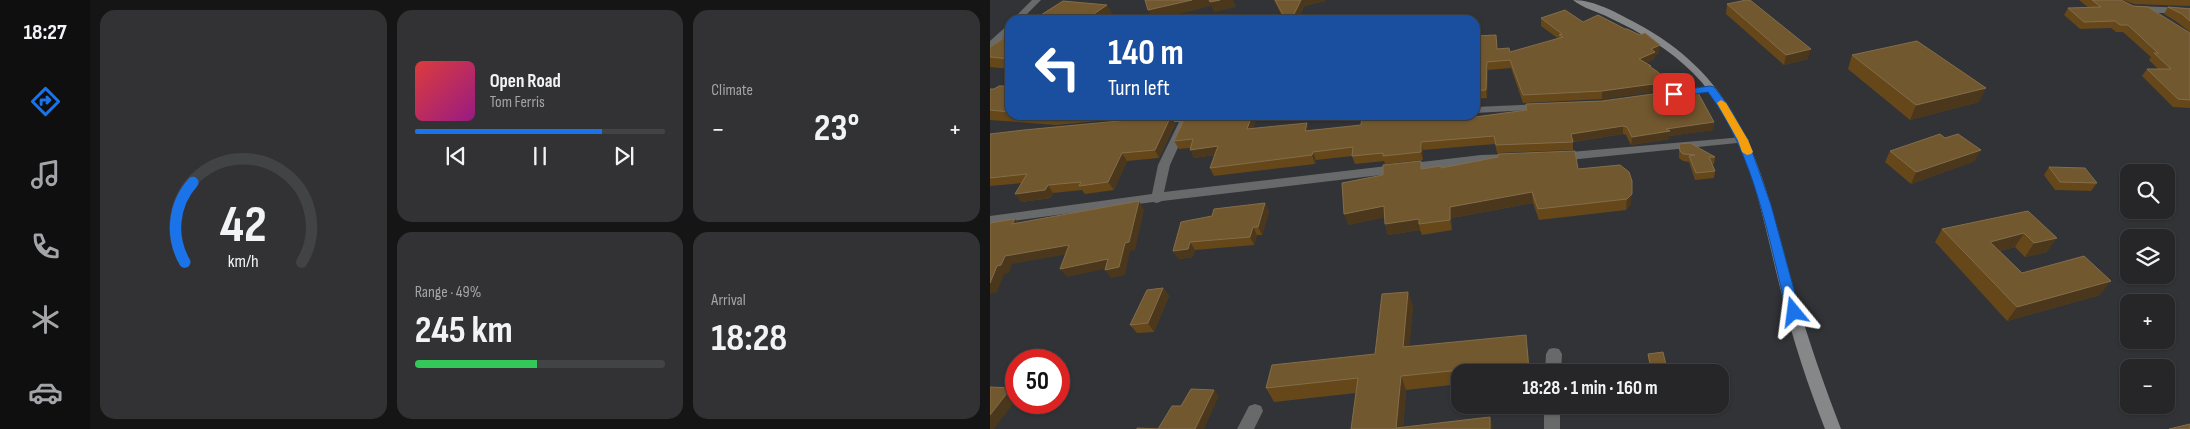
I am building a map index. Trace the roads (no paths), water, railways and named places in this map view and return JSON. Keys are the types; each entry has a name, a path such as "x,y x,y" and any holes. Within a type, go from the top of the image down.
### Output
{"main road":[{"path":"1577,0 1643,30 1668,46 1698,72 1723,105 1743,140 1766,205 1812,374 1833,429"}],"street":[{"path":"1021,15 1036,0"},
{"path":"2111,0 2133,9 2190,11"},
{"path":"2144,10 2168,22"},
{"path":"990,46 1005,31"},
{"path":"1665,96 1710,88"},
{"path":"1480,110 1555,107"},
{"path":"1147,121 1155,120"},
{"path":"1157,199 1158,177 1169,150 1185,120"},
{"path":"1544,157 1743,140"},
{"path":"990,220 1050,211 1481,159 1517,158"},
{"path":"1554,354 1554,364"},
{"path":"1245,429 1255,411"},
{"path":"1552,414 1552,429"}]}
